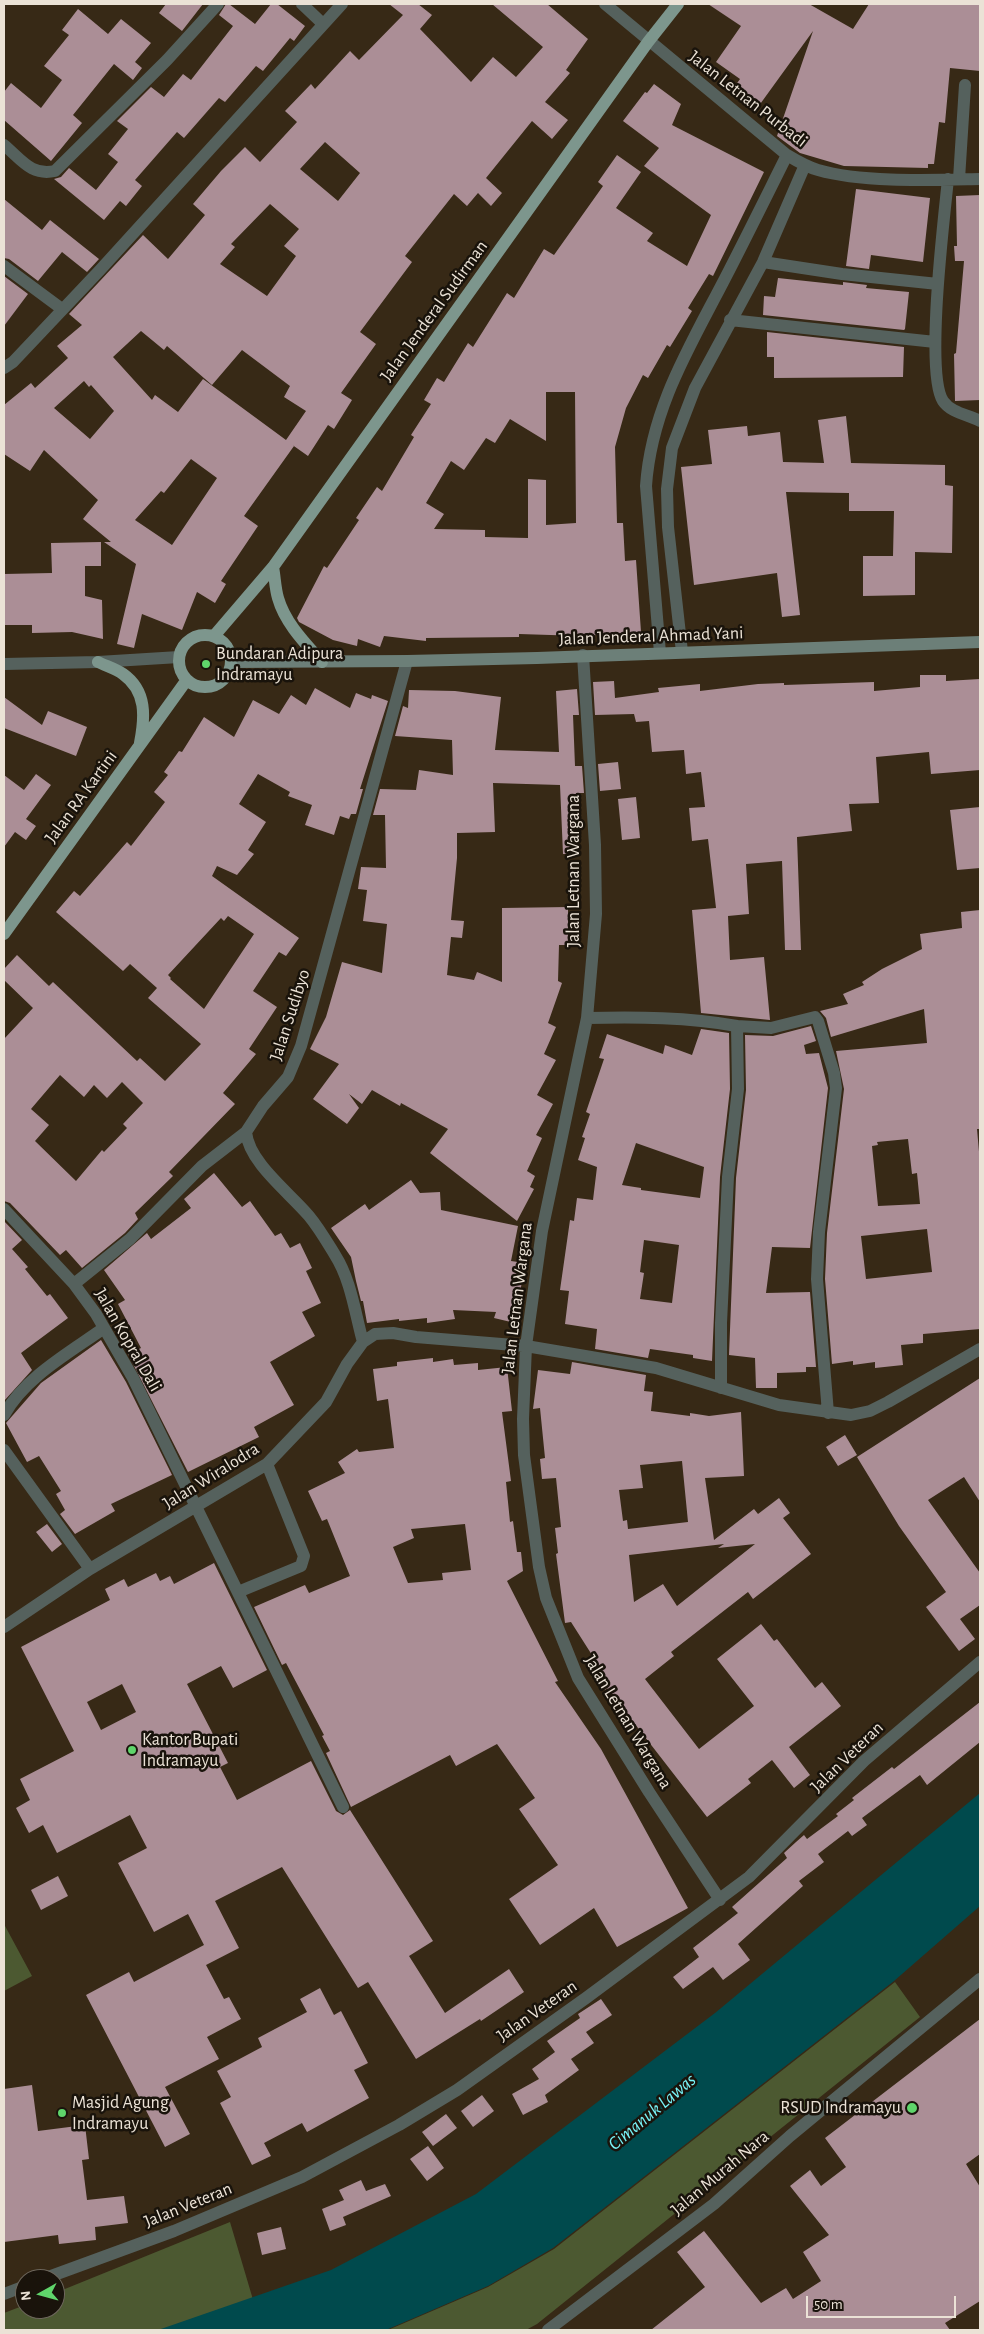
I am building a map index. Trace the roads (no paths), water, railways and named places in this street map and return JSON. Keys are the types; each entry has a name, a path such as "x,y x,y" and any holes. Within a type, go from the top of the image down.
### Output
{"main road":[{"name":"Jalan Jenderal Sudirman","path":"214,636 273,567 648,42 678,4"},
{"path":"273,567 278,599 284,613 292,626 322,662"},
{"path":"203,634 214,636 223,642 229,649 232,662 225,679 217,685 207,688 196,686 186,681 182,674 179,657 183,646 192,638 203,634"},
{"name":"Jalan Jenderal Ahmad Yani","path":"232,662 407,661 980,642"},
{"path":"98,662 123,674 135,686 144,703 144,722 138,748"},
{"name":"Jalan RA Kartini","path":"4,934 186,681"}],"street":[{"path":"4,145 34,171 43,174 55,171 167,60 218,4"},
{"path":"302,4 323,24"},
{"path":"4,368 13,362 342,4"},
{"name":"Jalan Letnan Purbadi","path":"605,4 648,42 787,155 805,165 848,177 980,179"},
{"path":"965,85 938,284 935,342 940,394 944,403 950,408 980,420"},
{"path":"660,653 646,486 648,462 654,434 663,403 679,366 787,155"},
{"path":"682,652 668,527 668,468 672,448 682,418 704,370 763,262 805,165"},
{"path":"763,262 842,274 938,284"},
{"path":"4,266 62,309"},
{"path":"730,320 935,342"},
{"name":"Jalan Letnan Wargana","path":"583,656 595,845 596,914 587,1018 543,1222 526,1346 523,1419 524,1455 539,1567 552,1614 578,1678 649,1792 720,1900"},
{"path":"4,664 98,662 179,657"},
{"name":"Jalan Sudibyo","path":"74,1284 130,1239 202,1166 246,1132 263,1106 288,1077 301,1046 407,661"},
{"path":"587,1018 662,1017 771,1028 814,1017 818,1021 834,1073 836,1088 819,1232 817,1279 828,1413"},
{"path":"721,1388 721,1323 728,1177 738,1089 737,1026"},
{"path":"246,1132 252,1150 263,1166 310,1216 335,1255 349,1289 363,1342 375,1334 393,1334 526,1346 656,1368 779,1405 851,1415 870,1411 980,1349"},
{"name":"Jalan Kopral Dali","path":"4,1209 74,1284 104,1328 133,1378 344,1807"},
{"path":"4,1415 9,1406 31,1381 104,1328"},
{"name":"Jalan Wiralodra","path":"4,1627 90,1569 267,1464 326,1402 347,1364 363,1342"},
{"path":"4,1450 90,1569"},
{"path":"238,1592 301,1566 304,1556 267,1464"},
{"name":"Jalan Veteran","path":"65,2271 174,2231 302,2177 399,2125 457,2090 749,1877 864,1761 980,1662"},
{"name":"Jalan Murah Nara","path":"548,2330 714,2204 790,2136 980,1979"}],"water":[{"name":"Cimanuk Lawas","path":"980,1793 980,1906 894,1981 553,2248 488,2286 386,2330 158,2330 331,2270 476,2194 715,2013"}],"place":[{"name":"Bundaran Adipura Indramayu","path":"206,664"},
{"name":"Kantor Bupati Indramayu","path":"132,1750"},
{"name":"RSUD Indramayu","path":"912,2108"},
{"name":"Masjid Agung Indramayu","path":"62,2113"}]}
